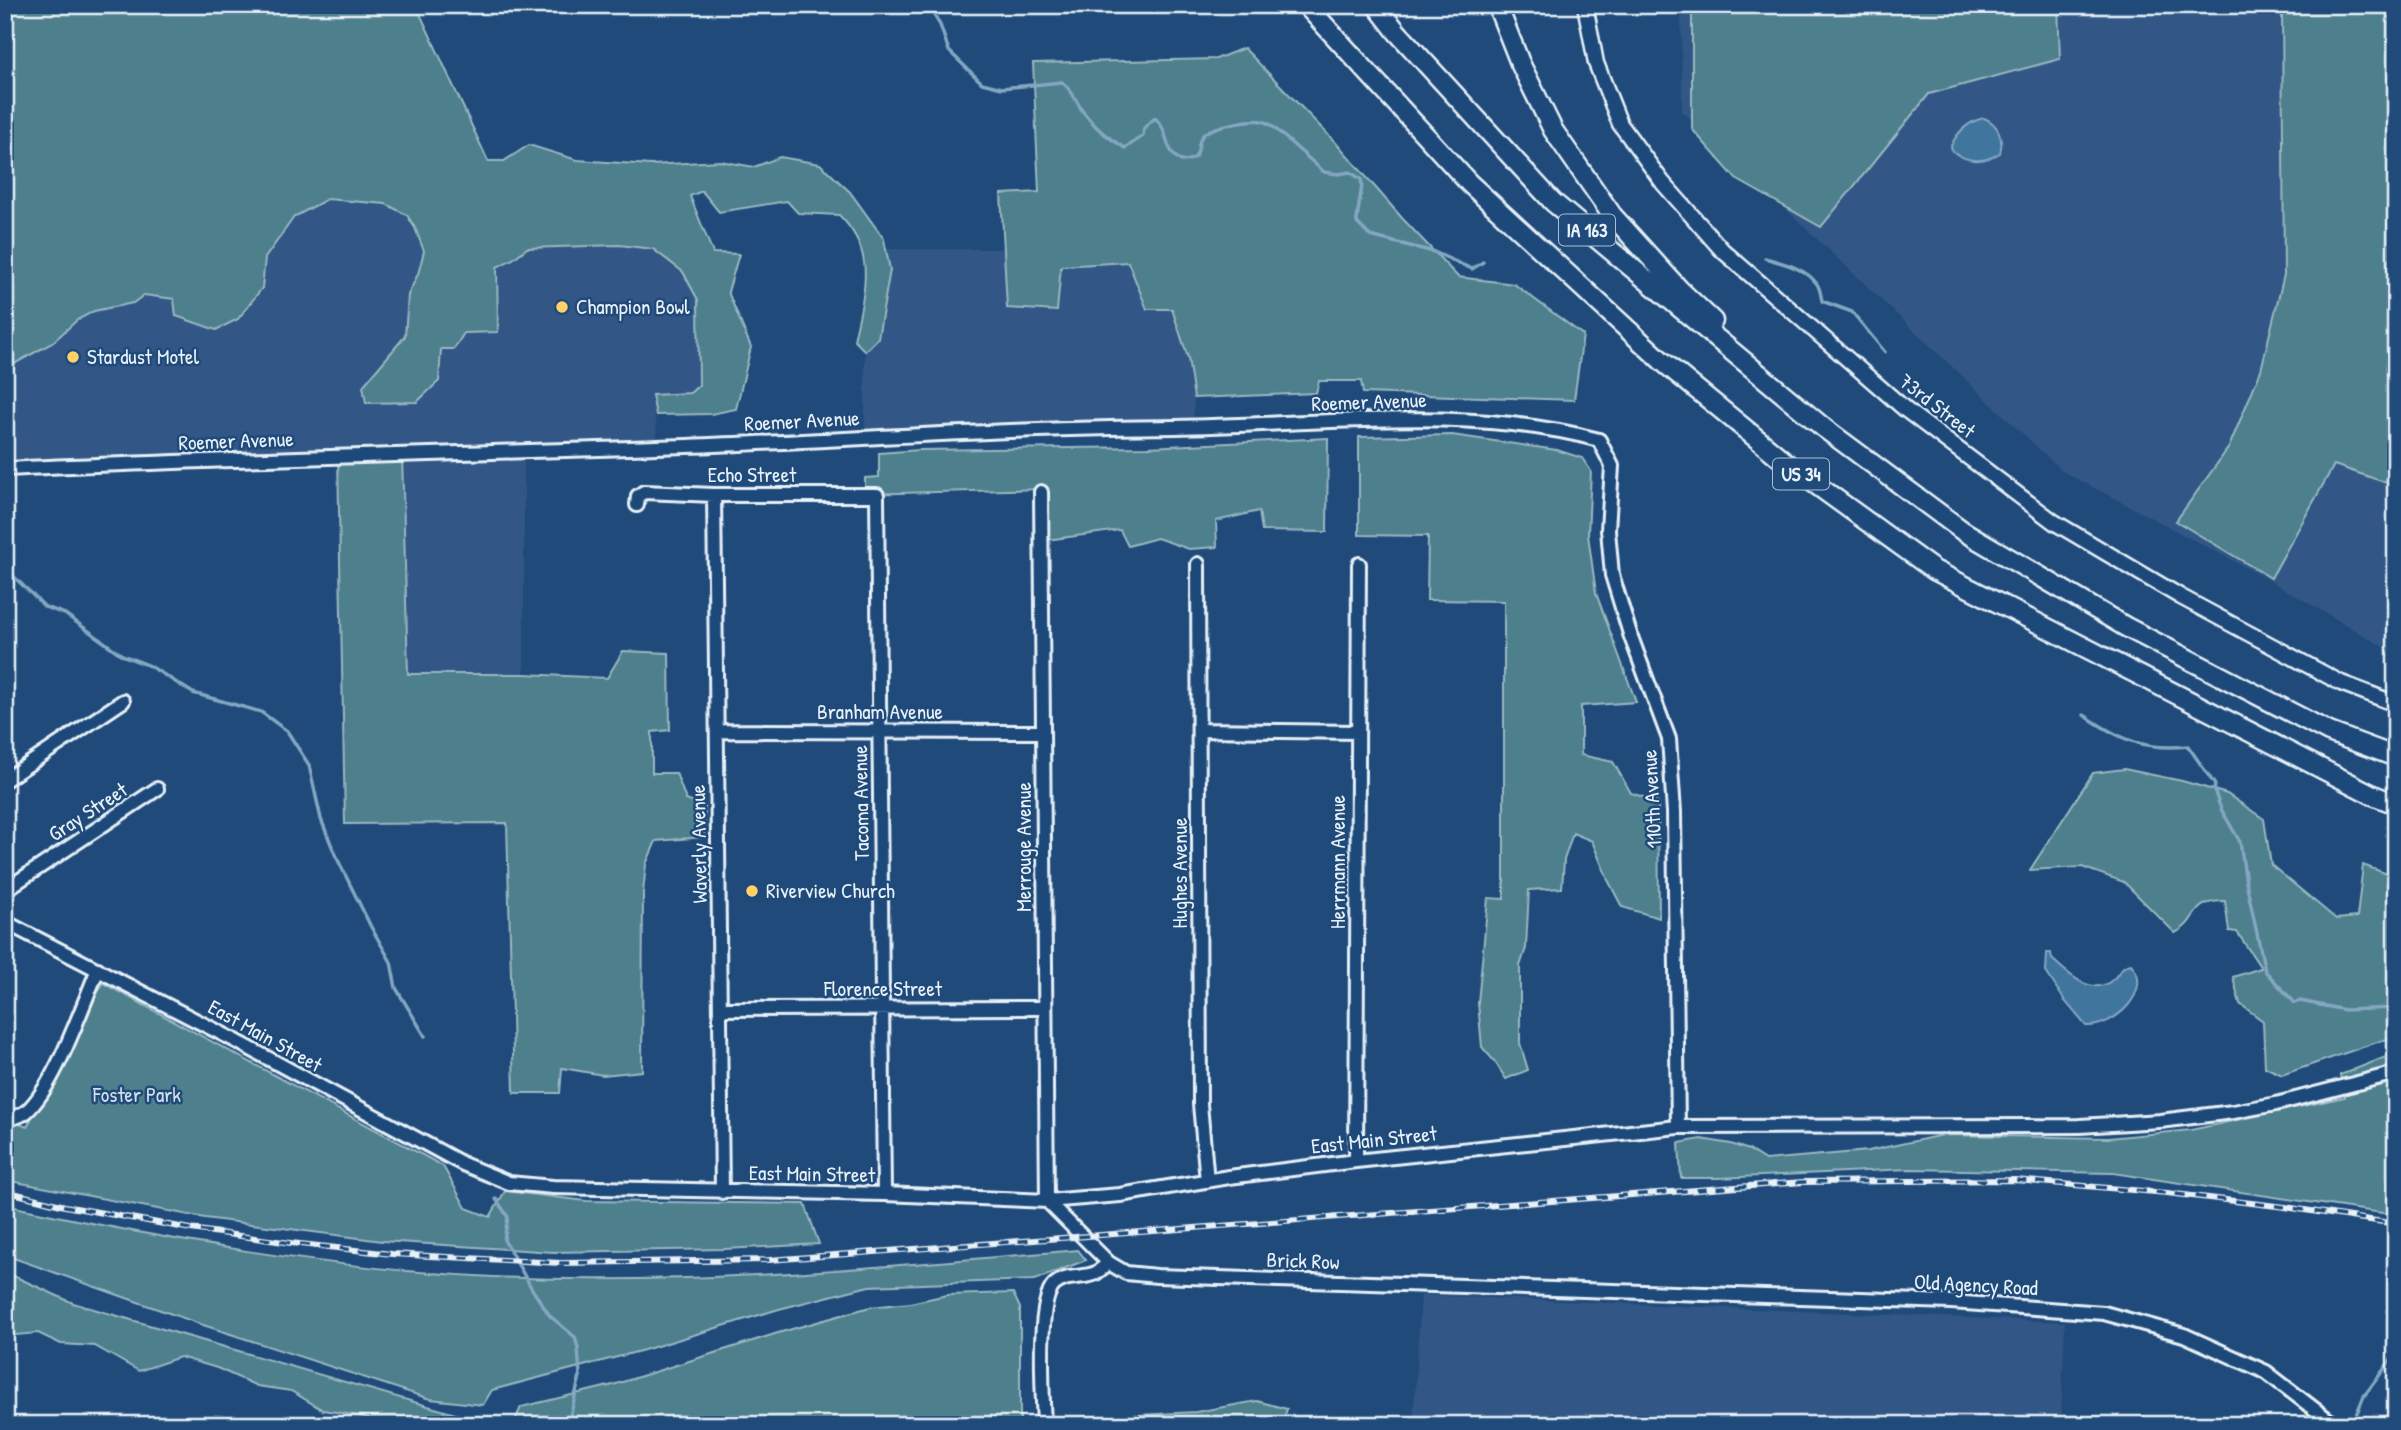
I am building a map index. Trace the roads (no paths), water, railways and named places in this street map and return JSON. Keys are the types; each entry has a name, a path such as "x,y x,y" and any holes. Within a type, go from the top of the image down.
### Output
{"highway":[{"name":"US 34","path":"1306,5 1469,183 1661,361 1789,465 1934,570 2373,795 2396,804"},
{"name":"IA 163","path":"1376,5 1397,32 1553,202 1824,428"},
{"name":"US 34","path":"1497,5 1520,64 1553,130 1612,215 1679,289 1824,428 1963,531 2126,627 2329,732 2396,757"}],"main road":[{"name":"73rd Street","path":"1585,5 1596,63 1620,124 1663,183 1722,250 1906,410 2054,522 2181,597 2342,683 2396,704"}],"street":[{"name":"Roemer Avenue","path":"5,470 524,449 688,446 1058,428 1440,419 1559,428 1599,440"},
{"name":"110th Avenue","path":"1599,440 1612,466 1608,530 1612,575 1631,637 1669,739 1674,812 1678,1127"},
{"name":"Echo Street","path":"637,505 638,496 644,492 877,495"},
{"name":"Merrouge Avenue","path":"1041,492 1048,1201"},
{"name":"Waverly Avenue","path":"714,495 722,1192"},
{"name":"Tacoma Avenue","path":"877,495 884,1195"},
{"name":"Hughes Avenue","path":"1198,564 1200,1104 1207,1181"},
{"name":"Herrmann Avenue","path":"1356,1161 1359,564"},
{"path":"5,780 123,701"},
{"path":"1199,730 1358,732"},
{"name":"Branham Avenue","path":"717,732 1043,732"},
{"name":"Gray Street","path":"5,890 157,789"},
{"name":"East Main Street","path":"5,922 236,1041 463,1164 509,1183 1048,1201 1120,1195 1356,1161 1678,1127 2066,1126 2160,1122 2276,1104 2396,1073"},
{"path":"7,1119 29,1110 44,1088 62,1054 97,969"},
{"name":"Florence Street","path":"720,1009 1045,1008"},
{"name":"Brick Row","path":"1048,1201 1109,1263 1126,1273 1586,1288"},
{"path":"1044,1425 1043,1328 1046,1296 1055,1284 1071,1277 1094,1273 1109,1263"},
{"name":"Old Agency Road","path":"1586,1288 1951,1302 2104,1313 2184,1335 2266,1372 2335,1425"}],"waterway":[{"path":"928,5 940,25 949,51 982,83 1002,88 1062,82 1091,122 1125,148 1143,136 1144,128 1155,118 1163,128 1171,151 1181,161 1194,158 1200,140 1207,132 1231,124 1263,121 1324,172 1350,172 1361,179 1357,223 1370,236 1434,252 1472,269 1483,262"},
{"path":"1765,258 1807,274 1818,286 1822,301 1852,312 1885,352"},
{"path":"5,568 45,607 65,614 122,655 150,666 193,693 261,712 287,731 309,765 321,819 335,854 391,962 396,988 425,1036"},
{"path":"2084,715 2121,737 2145,745 2188,746 2215,785 2214,790 2221,809 2240,842 2265,971 2295,1003 2300,1001 2345,1010 2396,1008"},
{"path":"496,1199 508,1217 504,1240 532,1289 550,1316 575,1337 580,1376 568,1425"},
{"path":"2356,1415 2364,1396 2396,1353"}],"railway":[{"path":"5,1191 65,1206 191,1229 291,1243 392,1254 561,1263 769,1260 1803,1182 2015,1180 2167,1193 2396,1224"}],"place":[{"name":"Champion Bowl","path":"562,307"},
{"name":"Stardust Motel","path":"73,357"},
{"name":"Riverview Church","path":"752,891"}],"park label":[{"name":"Foster Park","path":"137,1095"}]}
